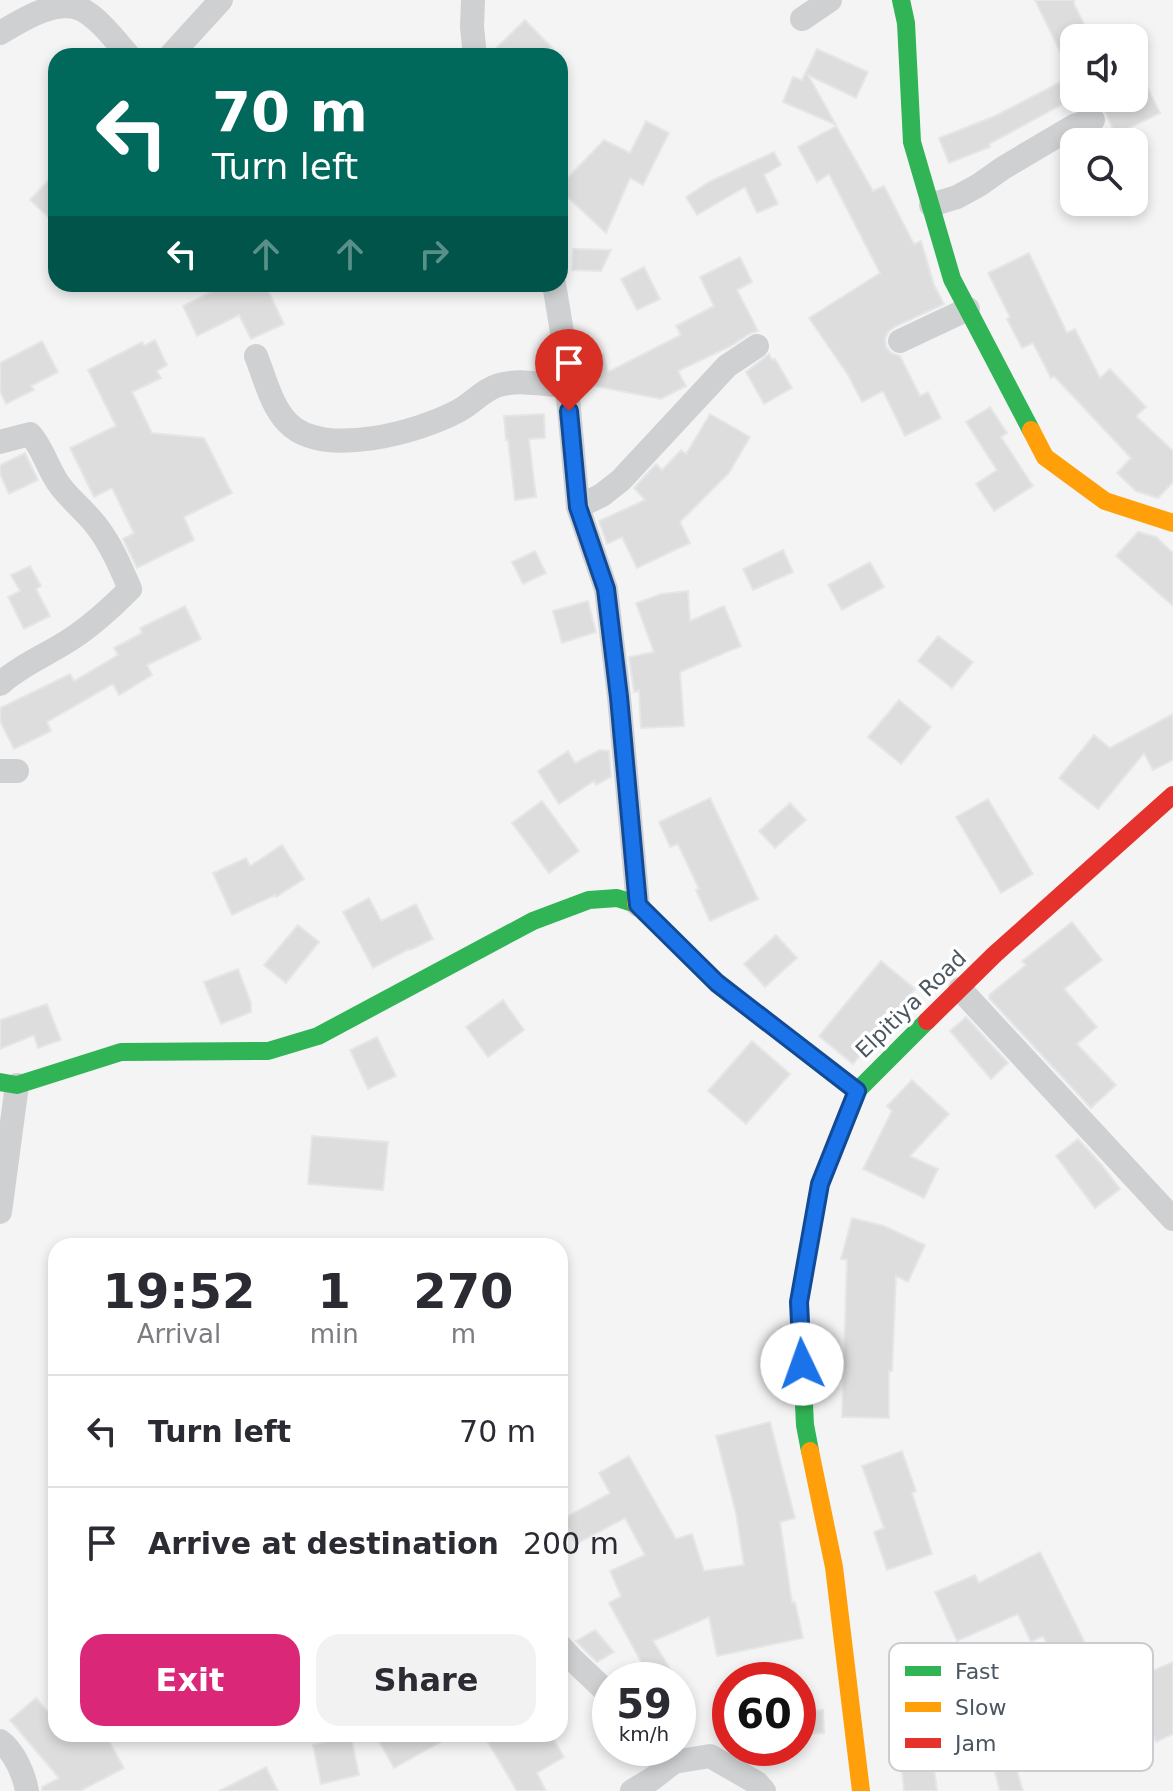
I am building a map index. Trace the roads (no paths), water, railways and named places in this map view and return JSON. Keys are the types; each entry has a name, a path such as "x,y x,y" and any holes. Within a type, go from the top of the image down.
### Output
{"street":[{"path":"177,48 221,0"},
{"path":"473,0 474,48"},
{"path":"802,19 830,0"},
{"path":"901,0 906,23 912,142 952,279 1045,457 1105,501 1173,523"},
{"path":"0,33 50,9 78,8 92,17 121,48"},
{"path":"931,205 957,197 1074,126 1093,120"},
{"path":"555,292 562,332 578,507 606,589 638,905"},
{"path":"900,341 968,309"},
{"path":"578,507 602,495 621,480 727,366 757,346"},
{"path":"256,356 280,413 289,425 304,434 335,440 380,437 433,422 460,411 495,386 509,383 567,386"},
{"path":"0,442 30,434 37,441 62,488 98,526 130,589 95,622 0,684"},
{"name":"Elpitiya Road","path":"861,1791 834,1567 805,1425 799,1302 820,1184 857,1091 960,989 1173,795"},
{"path":"0,1212 8,1084 121,1052 268,1051 318,1036 533,921 589,900 617,898 638,905 717,983 857,1091"},
{"path":"960,989 1173,1219"},
{"path":"568,1654 592,1677"},
{"path":"0,1741 9,1748 27,1791"},
{"path":"632,1791 674,1762 710,1756 757,1783 764,1791"}]}
